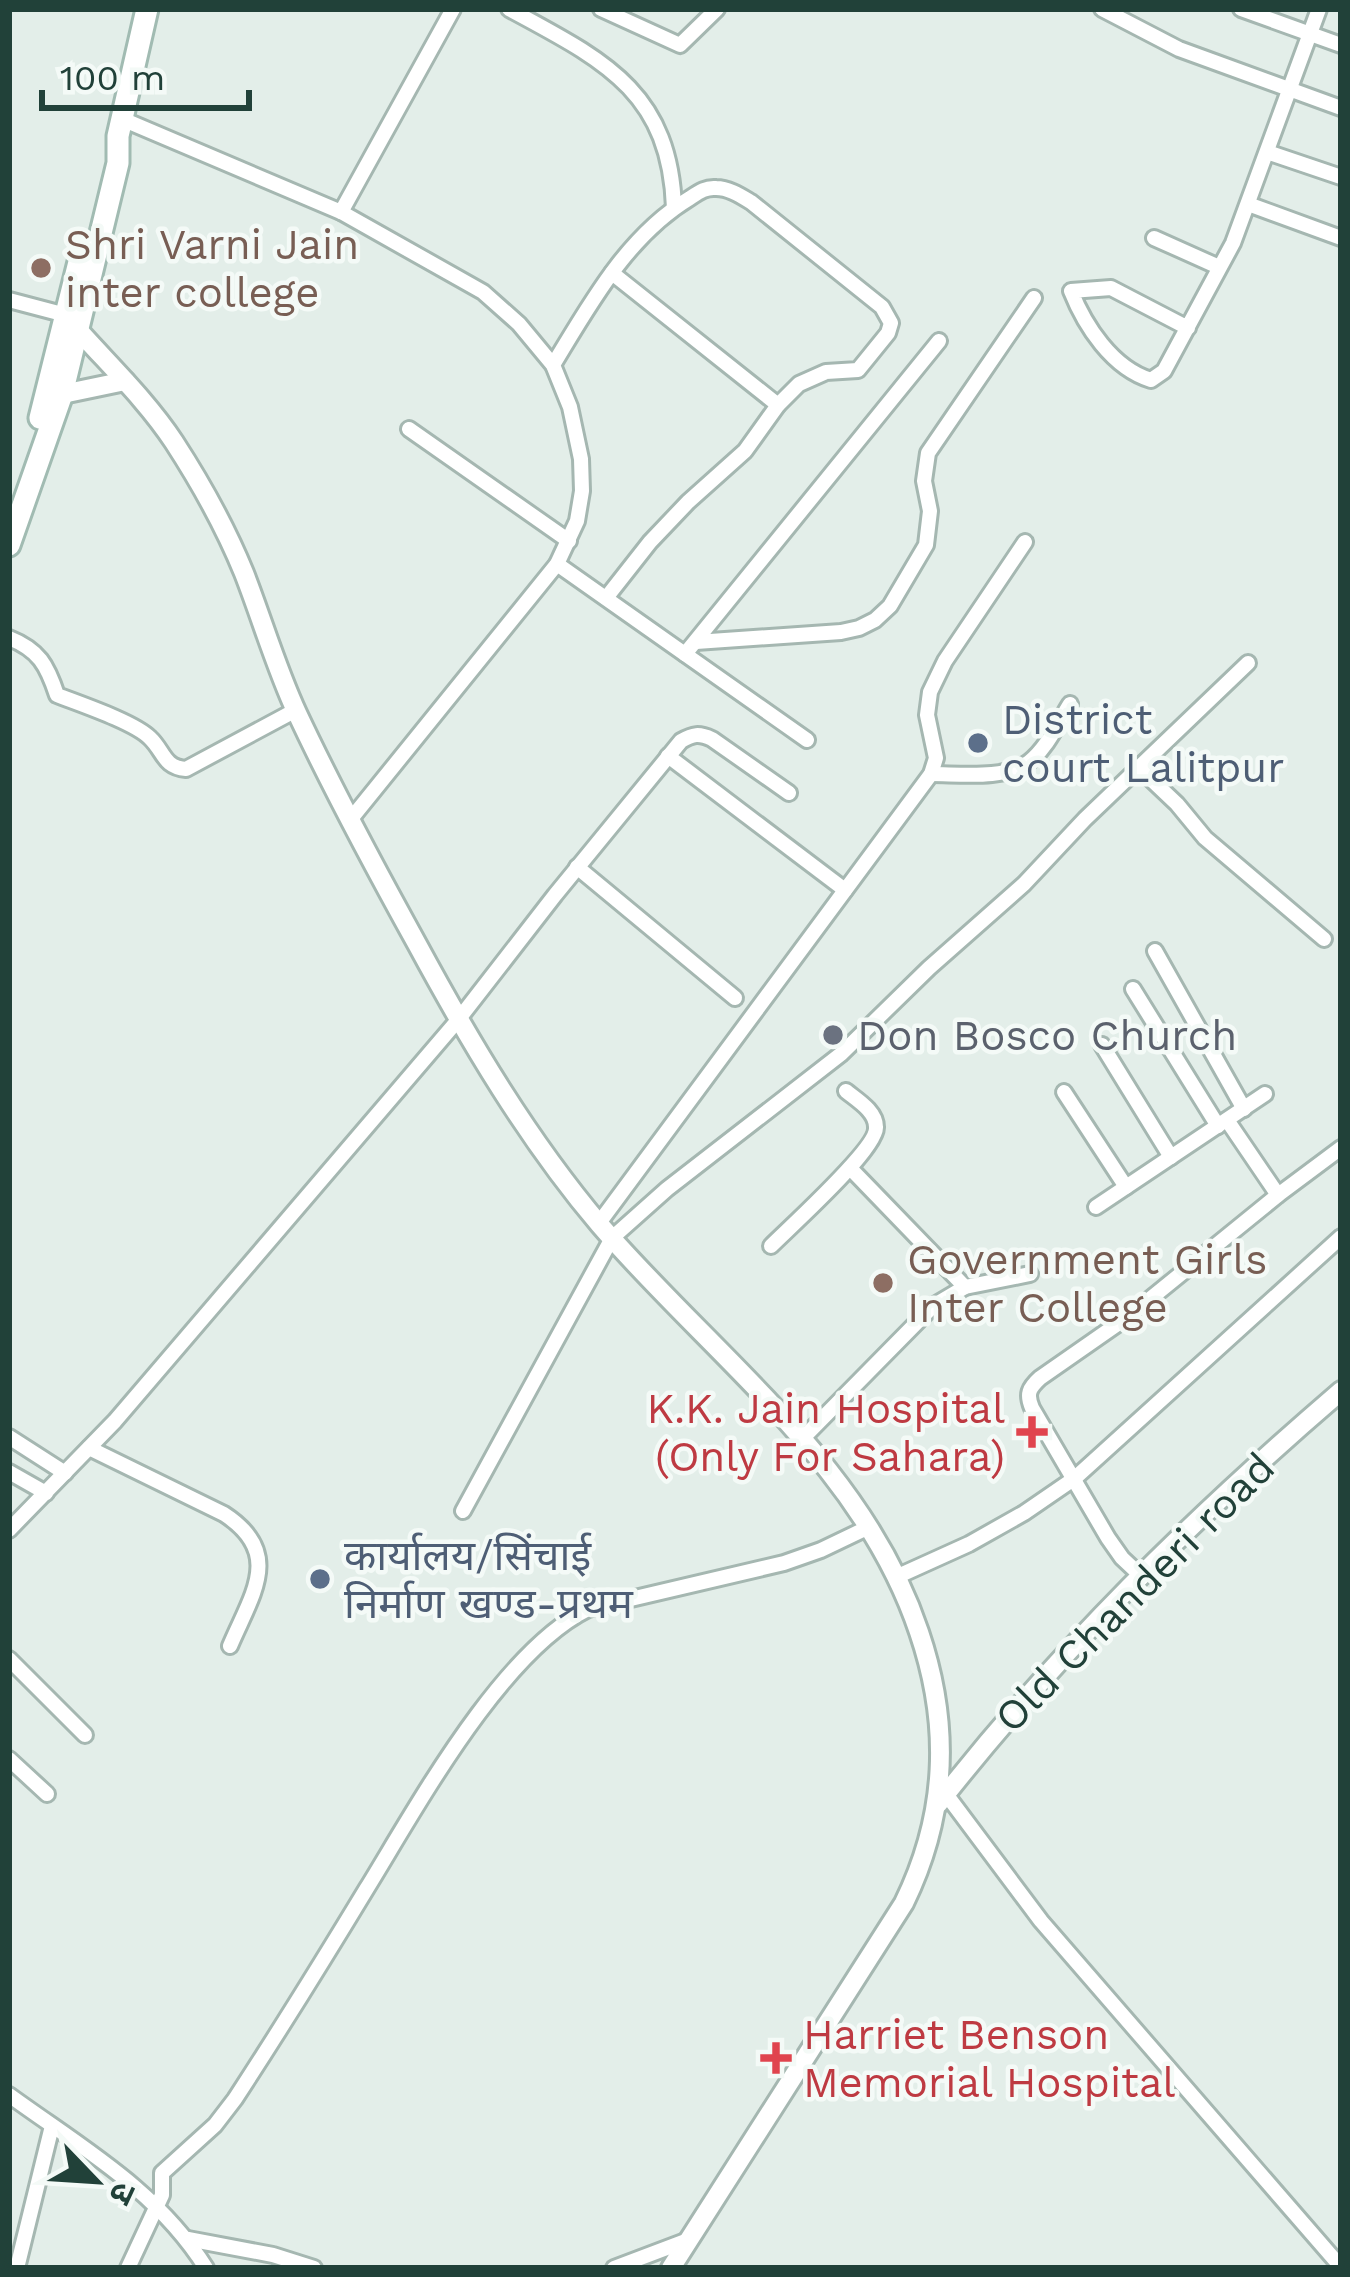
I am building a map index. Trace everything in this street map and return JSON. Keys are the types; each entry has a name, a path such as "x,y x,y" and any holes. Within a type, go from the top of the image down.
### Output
{"main road":[{"path":"9,544 118,163 120,128 147,9"},
{"path":"9,507 54,396"}],"street":[{"path":"341,212 453,9"},
{"path":"509,9 589,52 629,86 661,137 670,163 674,208"},
{"path":"601,9 680,45 717,9"},
{"path":"1102,9 1179,49 1341,108"},
{"path":"1240,9 1341,45"},
{"path":"1188,328 1111,288 1071,291 1081,316 1121,363 1142,377 1158,378 1188,328 1233,243 1319,9"},
{"path":"120,128 341,212 483,292 519,324 553,365 570,407 582,491 577,521 557,564 350,820"},
{"path":"1267,152 1341,178"},
{"path":"553,365 632,247 674,208 704,189 740,195 888,314 891,323 865,365 850,373 812,376 799,384 745,451 662,529 605,598"},
{"path":"1248,204 1341,238"},
{"path":"1154,238 1219,267"},
{"path":"612,273 778,405"},
{"path":"690,648 841,632 868,625 883,613 926,545 928,452 1034,298"},
{"path":"9,300 72,322 172,440 242,568 296,710 350,820 458,1020 537,1143 605,1230 803,1437 872,1536 920,1633 935,1697 942,1799 920,1870 904,1903 671,2268"},
{"path":"690,648 939,341"},
{"path":"54,396 125,381"},
{"path":"409,429 568,541"},
{"path":"464,1510 605,1230 931,774 936,758 927,715 930,692 1025,542"},
{"path":"557,564 690,648 807,740"},
{"path":"9,638 28,646 44,664 57,695 148,735 167,763 176,768 186,769 296,710"},
{"path":"605,1230 668,1189 841,1054 1024,884 1248,663"},
{"path":"931,774 1010,770 1028,763 1070,704"},
{"path":"9,1530 15,1514 46,1493 131,1402 458,1020 681,741 700,734 789,793"},
{"path":"668,755 845,890"},
{"path":"1138,767 1204,838 1324,939"},
{"path":"578,867 735,998"},
{"path":"1155,951 1244,1108"},
{"path":"1133,989 1278,1195"},
{"path":"1102,1045 1171,1157"},
{"path":"771,1246 850,1168 877,1129 868,1110 846,1091"},
{"path":"1064,1092 1126,1187"},
{"path":"1096,1207 1265,1094"},
{"path":"1139,1574 1108,1538 1028,1399 1033,1385 1129,1316 1341,1148"},
{"path":"850,1168 965,1286"},
{"path":"896,1577 969,1544 1075,1478 1341,1237"},
{"path":"803,1437 933,1306 965,1286 1030,1274"},
{"name":"Old Chanderi road","path":"942,1799 1040,1680 1139,1574 1341,1390"},
{"path":"9,1437 65,1473"},
{"path":"89,1448 224,1514 253,1539 259,1560 256,1586 230,1646"},
{"path":"9,1472 46,1493"},
{"path":"128,2268 158,2205 163,2180 235,2099 487,1702 548,1636 588,1609 784,1563 872,1536"},
{"path":"9,1659 85,1735"},
{"path":"9,1759 47,1794"},
{"path":"942,1799 1041,1921 1341,2267"},
{"path":"9,2095 158,2205 206,2268"},
{"path":"17,2268 52,2126"},
{"path":"188,2239 314,2268"},
{"path":"614,2268 688,2240"}],"place":[{"name":"Shri Varni Jain inter college","path":"41,268"},
{"name":"District court Lalitpur","path":"978,743"},
{"name":"Don Bosco Church","path":"833,1035"},
{"name":"Government Girls Inter College","path":"883,1283"},
{"name":"K.K. Jain Hospital (Only For Sahara)","path":"1032,1432"},
{"name":"कार्यालय/सिंचाई निर्माण खण्ड-प्रथम","path":"320,1579"},
{"name":"Harriet Benson Memorial Hospital","path":"776,2058"}]}
